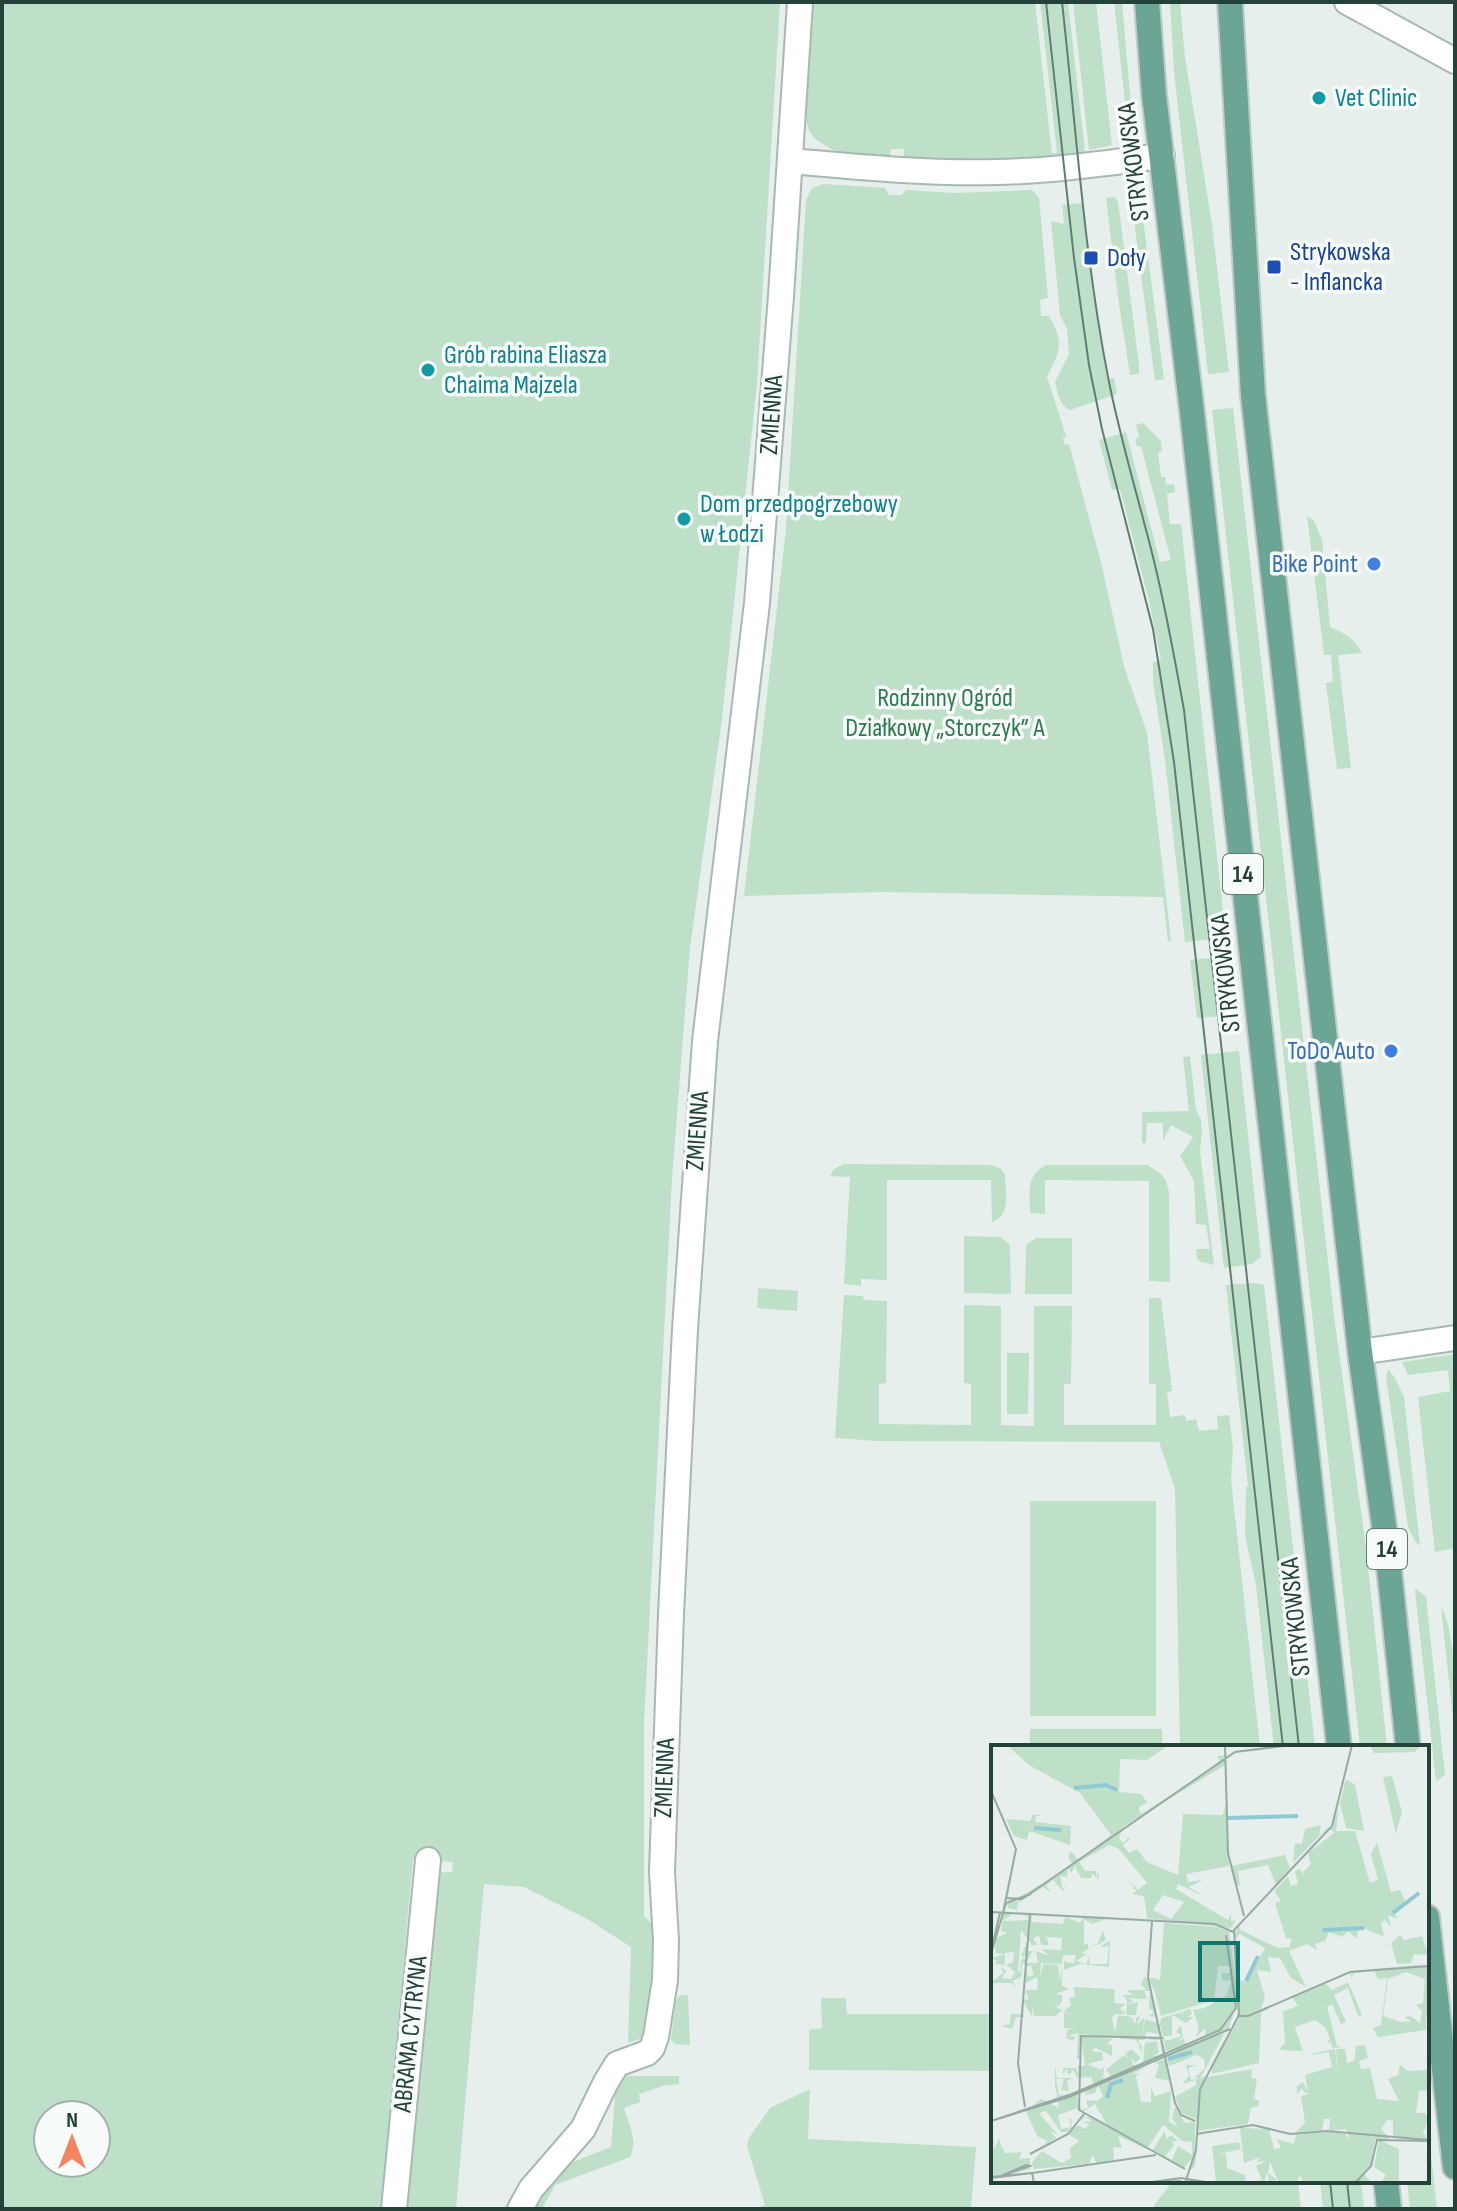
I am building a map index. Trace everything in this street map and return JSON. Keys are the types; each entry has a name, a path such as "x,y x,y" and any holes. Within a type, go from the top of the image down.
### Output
{"main road":[{"name":"STRYKOWSKA","path":"1147,2 1339,1745"},
{"name":"14","path":"1230,2 1253,395 1360,1352 1386,1540 1408,1745"},
{"path":"1429,1935 1455,2167"},
{"path":"1386,2183 1389,2209"}],"street":[{"name":"ZMIENNA","path":"520,2209 531,2189 583,2129 617,2064 647,2053 652,2048 665,1980 662,1857 685,1329 705,1041 757,603 800,2"},
{"path":"1347,2 1455,61"},
{"path":"790,161 997,172 1162,156"},
{"path":"1360,1352 1455,1338"},
{"name":"ABRAMA CYTRYNA","path":"394,2209 428,1860"}],"green space":[{"path":"2,2 780,2 757,383 722,719 690,948 672,1179 644,1723 644,1916 656,1928 654,1976 643,2033 640,2039 628,2043 631,1947 589,1920 524,1887 484,1884 456,2209 406,2209 437,1872 452,1872 453,1862 413,1859 381,2209 2,2209"},
{"path":"809,2 1035,2 1052,154 1057,153 1040,2 1068,2 1085,152 1057,157 943,160 904,158 904,149 891,149 890,157 836,152 815,139 803,112"},
{"path":"1073,2 1096,2 1112,145 1089,150"},
{"path":"1114,2 1122,2 1131,106 1123,134 1125,102"},
{"path":"1170,2 1180,2 1185,57 1212,224 1229,372 1208,374 1174,72"},
{"name":"Rodzinny Ogród Działkowy „Storczyk” A","path":"824,184 885,188 889,195 901,195 906,190 955,193 1032,190 1039,198 1048,298 1040,300 1041,316 1049,316 1059,340 1058,353 1047,377 1101,562 1124,666 1147,733 1171,940 1168,942 1163,897 882,892 744,896 786,529 806,200 812,188"},
{"path":"1130,190 1142,211 1164,379 1155,381"},
{"path":"1114,197 1118,201 1139,374 1130,375 1118,297 1106,198"},
{"path":"1082,203 1107,379 1114,378 1117,394 1070,410 1061,402 1055,382 1069,354 1067,329 1060,315 1051,221 1064,224 1062,205"},
{"path":"1233,408 1335,1324 1366,1547 1387,1745 1360,1745 1212,410"},
{"path":"1143,423 1161,441 1162,451 1158,452 1161,477 1165,477 1166,485 1174,484 1175,492 1167,494 1170,524 1181,524 1225,930 1216,939 1185,942 1153,682 1153,662 1161,660 1120,489 1112,490 1099,440 1126,432 1160,562 1171,560 1141,446 1137,447 1135,439 1139,437 1136,425"},
{"path":"1307,516 1314,521 1322,540 1330,627 1349,637 1362,653 1338,655 1351,768 1337,769 1326,683 1333,682 1331,655 1324,655"},
{"path":"1218,957 1229,962 1234,1012 1225,1018 1197,1018 1190,960"},
{"path":"1239,1051 1261,1257 1252,1264 1224,1268 1201,1055"},
{"path":"1190,1056 1196,1109 1201,1120 1200,1151 1214,1265 1197,1259 1196,1249 1210,1249 1206,1225 1196,1224 1194,1181 1180,1156 1193,1137 1171,1125 1163,1141 1163,1123 1147,1123 1146,1143 1142,1143 1142,1112 1189,1111 1183,1057"},
{"path":"844,1164 991,1165 1005,1174 1005,1208 992,1222 991,1180 887,1180 887,1280 861,1279 861,1286 844,1284 850,1177 830,1176 834,1169"},
{"path":"1046,1165 1147,1165 1161,1174 1169,1192 1170,1282 1149,1281 1149,1181 1045,1180 1045,1214 1030,1213 1032,1180"},
{"path":"964,1236 1001,1237 1010,1245 1011,1294 964,1293"},
{"path":"1036,1238 1072,1238 1072,1294 1025,1294 1026,1245"},
{"path":"1226,1285 1264,1285 1315,1745 1274,1745 1256,1585 1245,1536 1248,1486"},
{"path":"758,1288 798,1291 797,1311 757,1308"},
{"path":"844,1295 887,1301 886,1383 879,1384 879,1424 971,1425 971,1384 964,1383 964,1305 1001,1306 1001,1425 1034,1426 1034,1306 1072,1306 1071,1384 1064,1384 1064,1425 1156,1425 1156,1384 1149,1384 1149,1298 1161,1298 1172,1391 1167,1392 1170,1417 1185,1415 1186,1421 1196,1419 1199,1431 1218,1429 1217,1416 1229,1415 1233,1448 1231,1479 1260,1745 1180,1745 1175,1489 1159,1442 877,1441 835,1438"},
{"path":"1007,1353 1029,1353 1028,1414 1007,1414"},
{"path":"1455,1354 1455,1548 1435,1552 1418,1397 1450,1391 1448,1370 1408,1375 1402,1362"},
{"path":"1388,1369 1404,1397 1420,1546 1408,1527 1386,1377"},
{"path":"1030,1501 1156,1501 1156,1716 1030,1716"},
{"path":"1415,1591 1426,1597 1445,1775 1436,1781"},
{"path":"1441,1607 1452,1651 1455,1738"},
{"path":"1030,1729 1162,1729 1162,1745 1030,1745"},
{"path":"680,1995 688,1995 690,2045 675,2044 671,2040 676,2000"},
{"path":"821,1998 846,1998 847,2014 991,2014 991,2071 809,2070 809,2030 822,2028"},
{"path":"679,2076 679,2084 639,2094 640,2102 624,2108 633,2139 630,2157 555,2185 542,2209 534,2209 560,2167 611,2147 616,2084 619,2077"},
{"path":"810,2089 808,2139 976,2147 971,2209 755,2209 765,2205 747,2146 749,2138 770,2108"},
{"path":"1429,2137 1437,2209 1410,2209 1407,2183 1429,2183"},
{"path":"1171,2183 1298,2183 1301,2209 1153,2209"},
{"path":"1320,2183 1361,2183 1364,2209 1323,2209"}],"tram line":[{"path":"1046,2 1089,365 1102,429 1153,629 1174,762 1283,1745"},
{"path":"1062,2 1100,331 1118,423 1162,598 1184,710 1299,1745"},
{"path":"1330,2183 1333,2209"},
{"path":"1347,2183 1350,2209"}],"place":[{"name":"Vet Clinic","path":"1319,98"},
{"name":"Doły","path":"1091,258"},
{"name":"Strykowska - Inflancka","path":"1274,267"},
{"name":"Grób rabina Eliasza Chaima Majzela","path":"428,370"},
{"name":"Dom przedpogrzebowy w Łodzi","path":"684,519"},
{"name":"Bike Point","path":"1374,564"},
{"name":"ToDo Auto","path":"1391,1051"}]}
